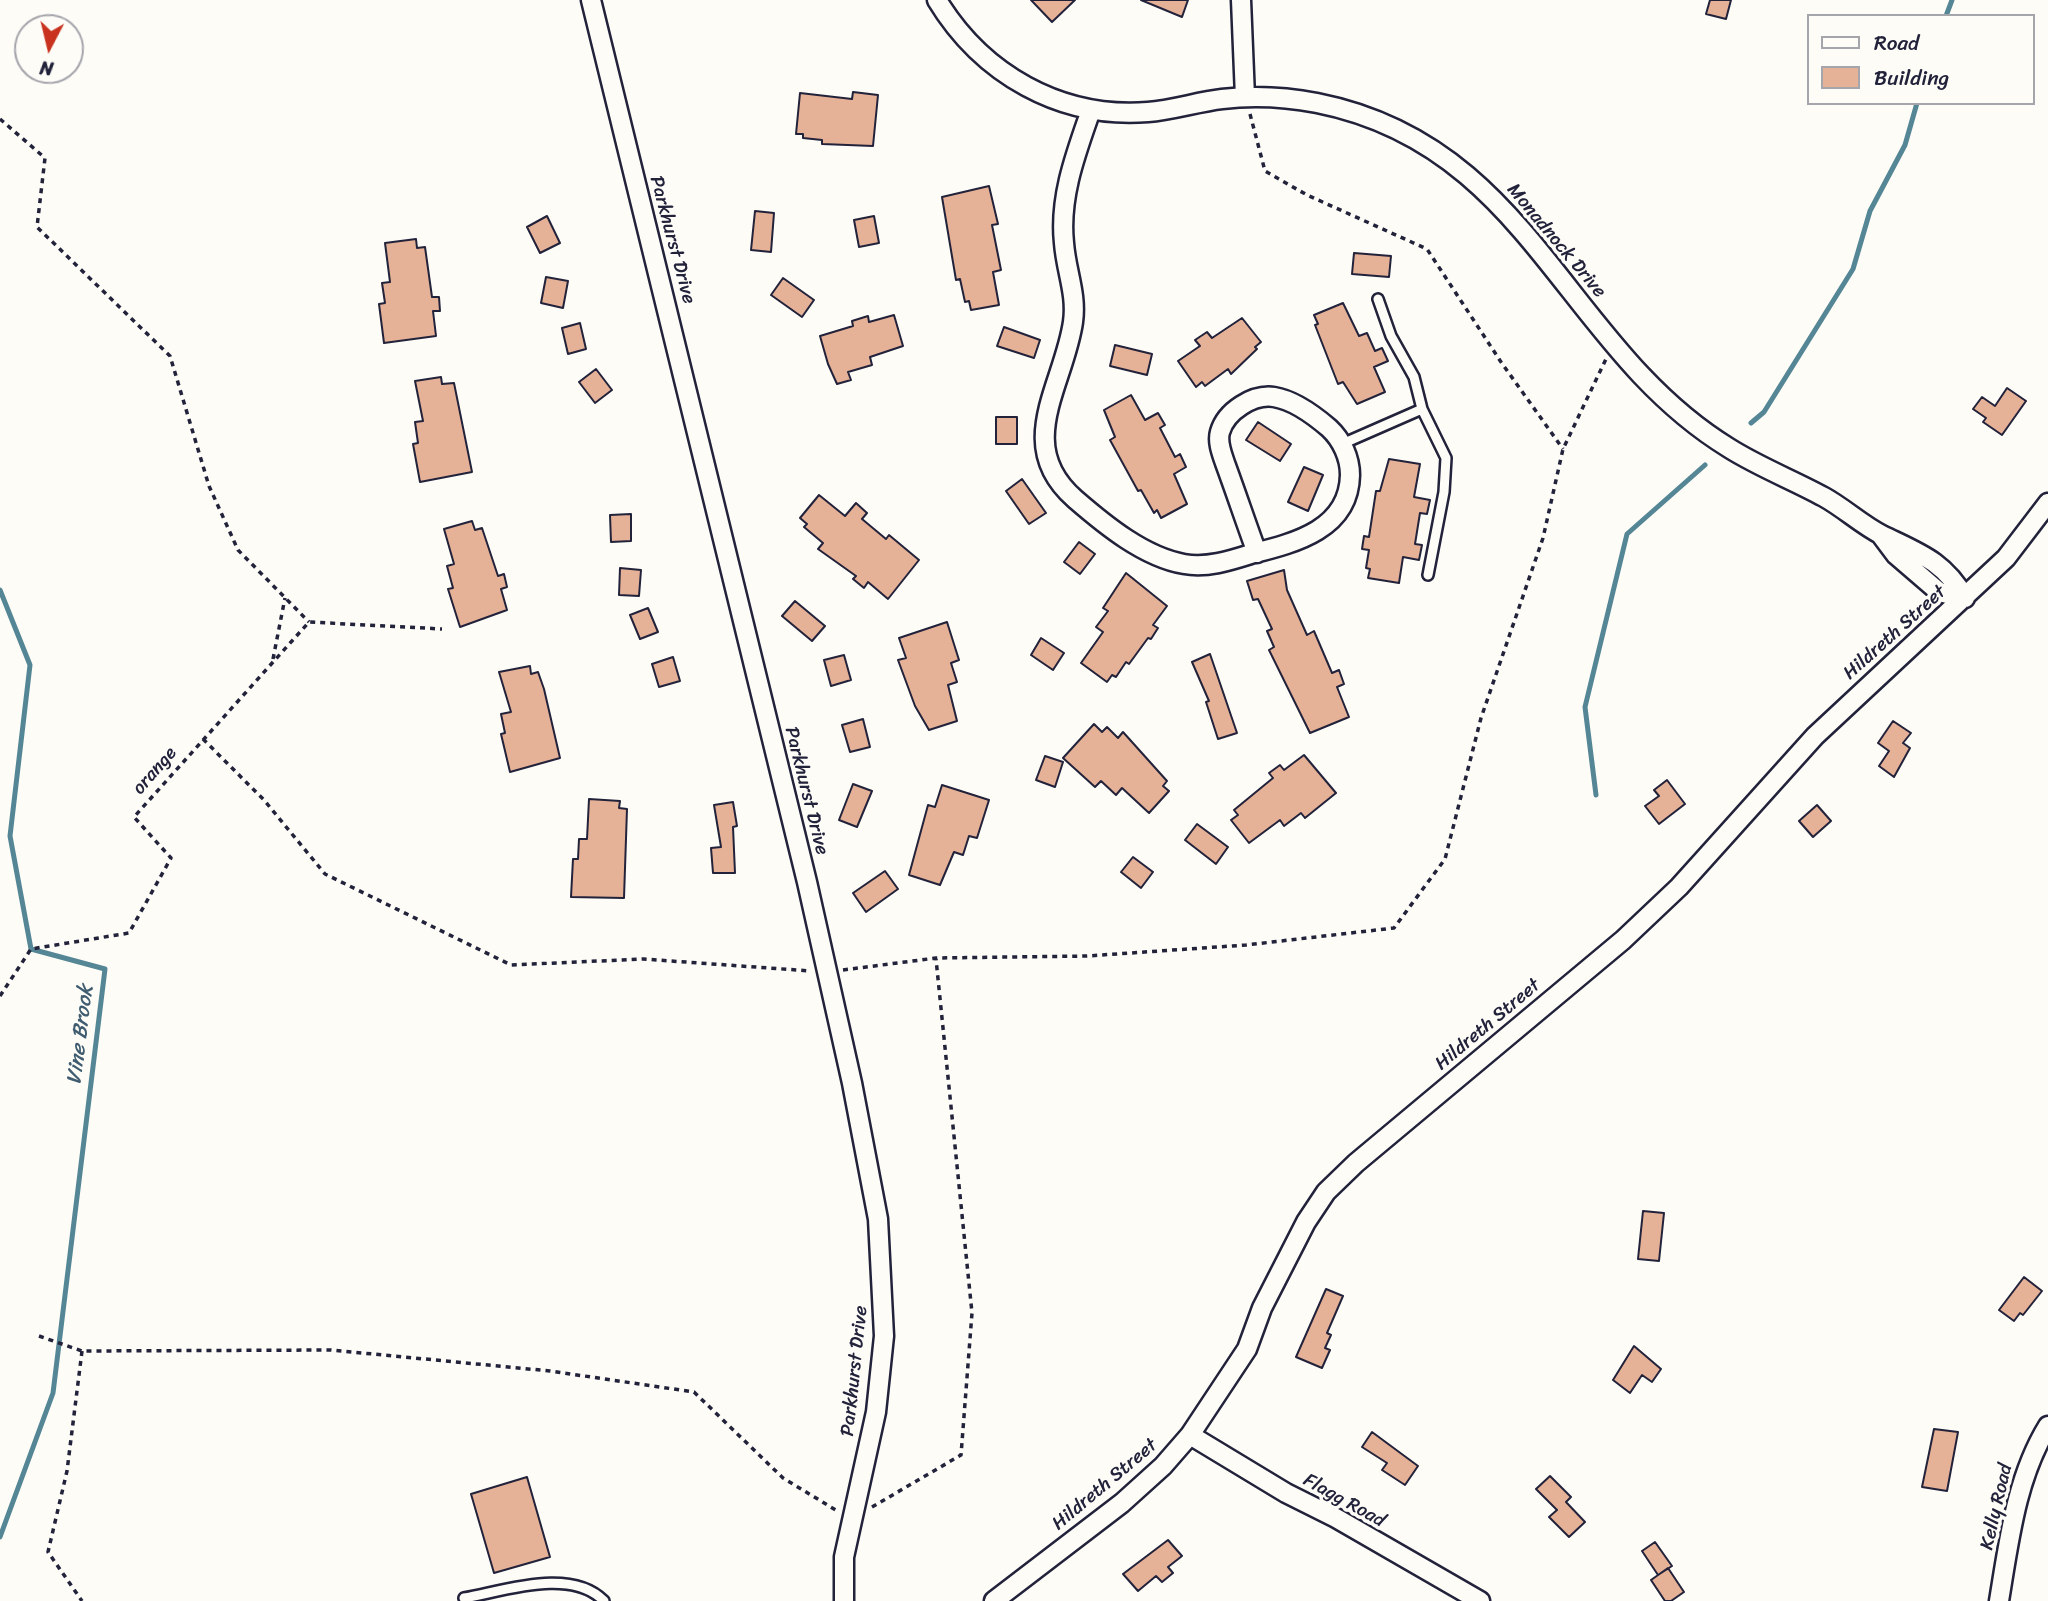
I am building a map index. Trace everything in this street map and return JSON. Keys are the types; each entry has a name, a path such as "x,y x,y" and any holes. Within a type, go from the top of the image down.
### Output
{"street":[{"name":"Parkhurst Drive","path":"591,0 700,439 827,972 878,1219 884,1294 884,1336 876,1412 844,1557 844,1601"},
{"name":"Monadnock Drive","path":"937,0 968,43 1002,72 1040,94 1091,110 1151,111 1245,97 1294,100 1341,109 1387,125 1440,154 1487,191 1522,228 1613,345 1659,395 1714,439 1838,505 1881,534 1906,543 1952,577 1965,598"},
{"path":"1241,0 1245,97"},
{"path":"1091,110 1071,169 1063,214 1063,242 1074,310 1044,427 1049,466 1058,482 1075,499 1131,541 1166,559 1203,565 1257,553 1309,537 1335,517 1345,500 1349,481 1348,462 1342,444 1322,422 1291,403 1275,398 1250,400 1225,422 1219,438 1221,452 1257,553"},
{"name":"Hildreth Street","path":"994,1601 1122,1503 1163,1466 1190,1434 1247,1349 1286,1257 1326,1192 1356,1163 1623,940 1727,837 1815,736 2006,558 2048,503"},
{"name":"Kelly Road","path":"1998,1601 2018,1498 2031,1454 2048,1426"},
{"name":"Flagg Road","path":"1190,1434 1256,1476 1474,1600"}],"lane":[{"path":"1378,299 1391,336 1414,377 1422,409 1446,458 1444,492 1428,575"},
{"path":"1342,444 1422,409"},
{"path":"464,1598 562,1583 583,1589 604,1601"}],"path":[{"path":"1245,97 1265,171 1307,195 1427,249 1501,362 1563,449"},
{"path":"0,118 46,158 37,227 170,356 209,486 238,550 309,622 442,629"},
{"path":"203,738 264,800 325,874 511,965 643,959 827,972 936,958 1126,953 1246,945 1394,928 1445,859 1481,718 1543,538 1563,449 1613,345"},
{"path":"273,661 285,598"},
{"name":"orange","path":"0,996 31,949 129,933 171,859 134,817 309,622"},
{"path":"40,1336 82,1351 331,1350 550,1371 694,1392 783,1478 851,1519 961,1455 972,1313 936,958"},
{"path":"82,1351 67,1471 48,1552 82,1601"}],"building":[{"path":"1031,0 1075,0 1052,22"},
{"path":"1141,0 1188,0 1182,17"},
{"path":"1710,0 1731,0 1726,19 1706,14"},
{"path":"853,92 878,95 873,146 822,144 822,140 803,138 803,134 796,134 800,93 852,99"},
{"path":"989,186 998,224 992,225 1001,270 993,272 999,305 971,310 969,301 965,302 960,279 956,280 942,197"},
{"path":"755,211 774,213 771,252 751,250"},
{"path":"547,216 560,243 540,253 527,227"},
{"path":"874,216 879,243 859,247 854,220"},
{"path":"416,239 417,248 425,247 432,297 439,297 440,311 433,311 436,336 384,343 379,304 385,303 382,283 390,282 385,243"},
{"path":"1354,253 1391,256 1389,277 1352,274"},
{"path":"546,277 568,281 563,308 541,303"},
{"path":"783,278 814,300 802,317 771,295"},
{"path":"1343,303 1359,336 1367,333 1375,351 1382,348 1388,361 1374,367 1385,392 1357,404 1343,382 1338,384 1315,325 1318,324 1314,315"},
{"path":"894,315 903,346 870,357 872,365 848,372 851,380 837,384 820,336 853,326 852,321 868,316 869,322"},
{"path":"1242,318 1261,342 1255,347 1257,349 1231,374 1228,369 1205,386 1202,382 1196,387 1178,361 1200,346 1195,340 1207,332 1212,338"},
{"path":"580,323 586,349 568,354 562,328"},
{"path":"1004,327 1040,340 1034,358 997,346"},
{"path":"1115,345 1152,354 1147,375 1110,366"},
{"path":"596,369 612,390 595,403 579,382"},
{"path":"441,377 442,384 454,383 472,472 420,482 413,444 418,443 415,422 423,421 415,381"},
{"path":"2007,388 2026,401 2002,435 1983,422 1986,418 1973,409 1982,397 1995,406"},
{"path":"1131,395 1145,420 1158,413 1165,425 1160,428 1175,457 1180,454 1186,467 1174,474 1187,504 1161,518 1157,510 1154,513 1141,490 1138,491 1110,440 1115,437 1104,410"},
{"path":"996,417 1017,417 1017,444 996,444"},
{"path":"1258,422 1291,444 1280,461 1246,440"},
{"path":"1389,459 1420,464 1414,497 1430,500 1427,514 1420,513 1415,544 1422,545 1419,560 1403,557 1399,583 1368,578 1370,569 1366,568 1369,550 1362,549 1364,536 1369,537 1376,491 1380,491"},
{"path":"1304,467 1323,475 1308,511 1288,502"},
{"path":"1022,479 1046,513 1029,524 1006,491"},
{"path":"819,495 845,516 856,503 867,513 862,519 886,539 889,535 919,560 888,599 868,582 864,588 853,579 856,576 818,549 823,543 804,527 807,524 800,518"},
{"path":"631,514 631,541 611,542 610,515"},
{"path":"472,521 475,530 482,528 498,576 504,574 507,587 501,589 507,610 460,627 448,589 453,588 447,566 454,564 444,529"},
{"path":"1079,542 1095,554 1080,574 1064,562"},
{"path":"620,568 641,570 639,596 619,595"},
{"path":"1284,570 1287,590 1307,635 1314,631 1332,673 1339,670 1344,684 1337,687 1349,717 1310,733 1269,650 1274,647 1267,631 1272,629 1258,599 1253,600 1247,581"},
{"path":"1126,573 1167,606 1153,625 1158,628 1151,639 1148,638 1129,664 1126,662 1116,677 1112,675 1107,682 1081,663 1103,632 1096,627 1108,611 1103,608"},
{"path":"795,601 825,626 812,641 782,616"},
{"path":"648,608 658,632 640,639 630,615"},
{"path":"947,622 959,660 951,663 957,682 948,685 957,721 929,730 915,706 898,660 906,658 899,638"},
{"path":"1041,638 1064,653 1053,670 1031,655"},
{"path":"1210,654 1237,733 1218,739 1206,702 1209,701 1192,662"},
{"path":"844,655 851,680 831,686 824,660"},
{"path":"673,657 680,681 659,687 652,664"},
{"path":"530,666 531,674 538,672 544,689 560,758 510,772 501,734 505,733 501,714 511,712 499,672"},
{"path":"863,719 870,747 850,752 842,725"},
{"path":"1893,721 1911,733 1903,743 1910,748 1894,777 1879,766 1889,751 1878,743"},
{"path":"1094,724 1102,732 1107,727 1118,738 1123,732 1167,781 1163,786 1169,791 1149,813 1122,788 1116,795 1101,781 1095,787 1063,758"},
{"path":"1304,755 1336,793 1305,818 1301,813 1284,826 1280,820 1249,843 1231,820 1238,815 1234,810 1273,778 1269,773 1280,765 1284,770"},
{"path":"1045,756 1063,762 1055,787 1036,780"},
{"path":"1667,780 1685,804 1659,824 1645,806 1659,796 1654,790"},
{"path":"853,784 872,791 857,827 839,820"},
{"path":"942,785 989,800 977,838 969,836 963,855 954,852 940,885 909,875 928,805 935,807"},
{"path":"589,799 620,801 619,808 627,809 624,898 571,897 573,859 578,859 579,839 587,839"},
{"path":"733,802 737,826 733,827 735,873 713,873 711,848 721,847 714,805"},
{"path":"1817,805 1831,821 1813,837 1799,821"},
{"path":"1197,824 1228,847 1216,864 1185,840"},
{"path":"1133,857 1153,872 1141,888 1121,872"},
{"path":"885,871 898,889 866,912 853,893"},
{"path":"1643,1211 1664,1213 1659,1261 1638,1259"},
{"path":"2024,1277 2042,1291 2023,1315 2020,1313 2014,1321 1999,1310"},
{"path":"1326,1289 1343,1296 1327,1333 1331,1335 1325,1348 1330,1350 1322,1368 1296,1357"},
{"path":"1634,1346 1661,1369 1652,1382 1642,1375 1630,1393 1613,1380"},
{"path":"1934,1429 1958,1432 1947,1491 1922,1487"},
{"path":"1372,1432 1418,1466 1405,1485 1382,1470 1387,1463 1362,1447"},
{"path":"1550,1476 1571,1497 1566,1502 1585,1522 1569,1537 1549,1517 1557,1510 1536,1489"},
{"path":"527,1477 550,1557 494,1573 471,1494"},
{"path":"1168,1540 1182,1556 1168,1567 1173,1573 1162,1582 1156,1576 1138,1591 1123,1574"},
{"path":"1655,1542 1672,1566 1658,1575 1642,1551"},
{"path":"1668,1568 1684,1592 1671,1601 1665,1601 1651,1580"}],"waterway":[{"path":"1947,14 1952,0"},
{"path":"1751,423 1764,412 1853,269 1870,211 1905,145 1916,105"},
{"path":"1596,795 1585,707 1627,534 1705,465"},
{"name":"Vine Brook","path":"0,590 30,665 10,836 31,949 105,969 53,1393 0,1537"}]}
